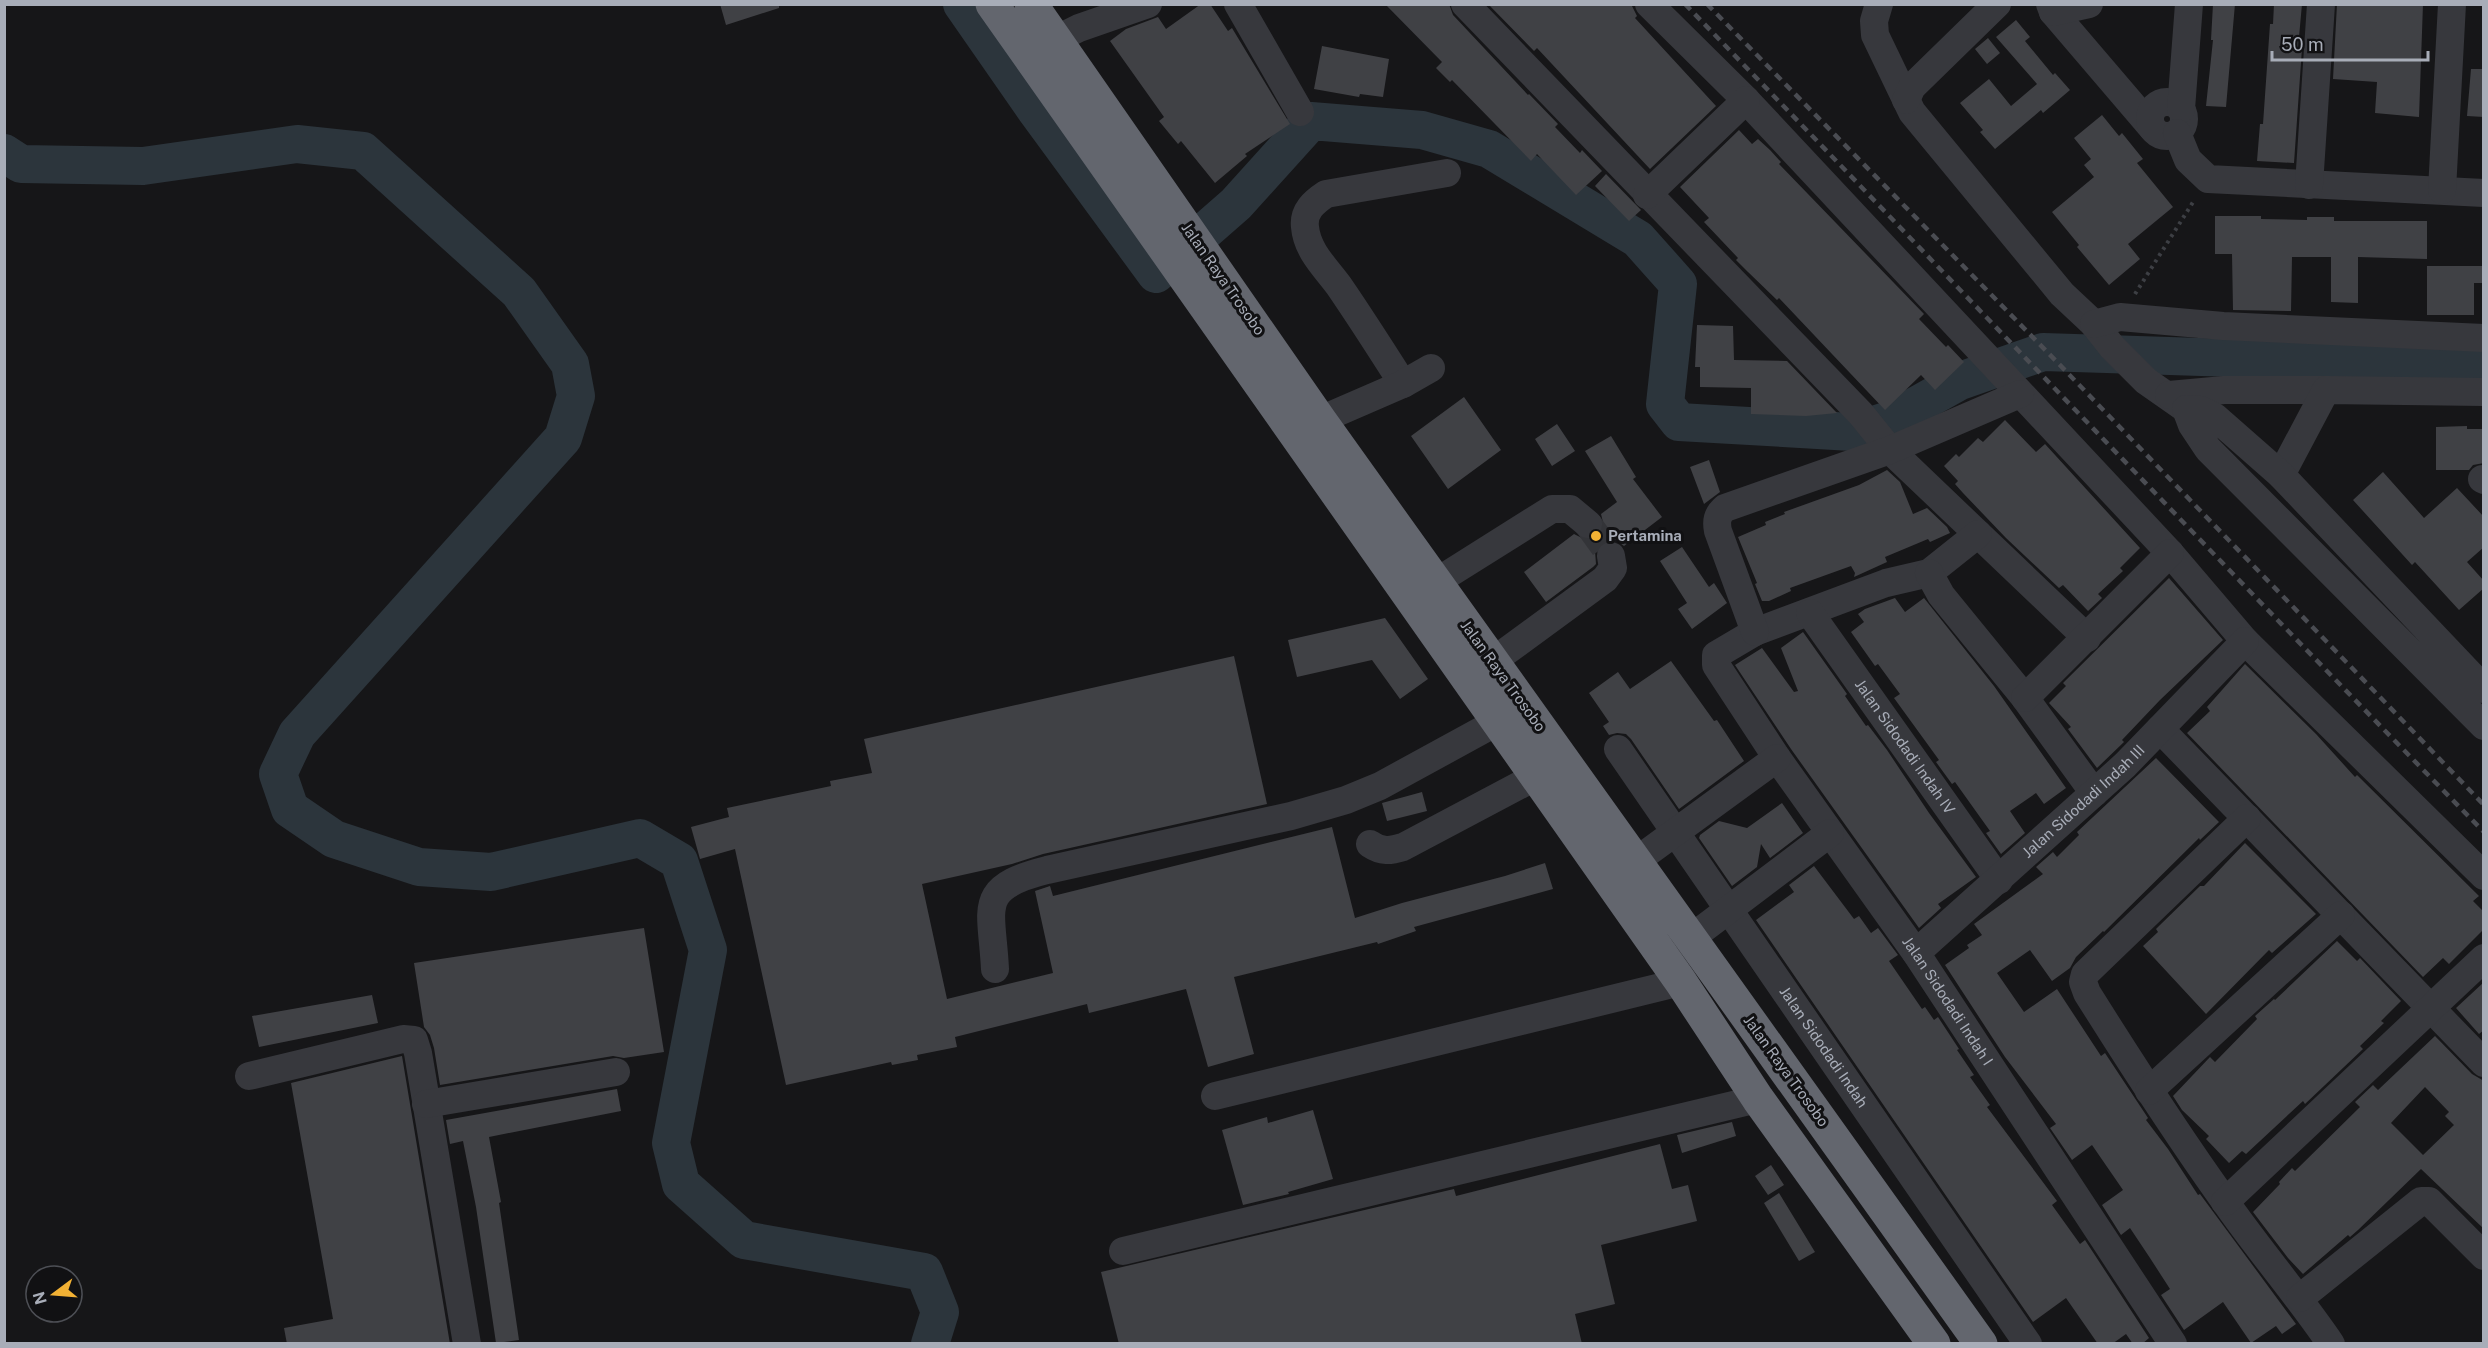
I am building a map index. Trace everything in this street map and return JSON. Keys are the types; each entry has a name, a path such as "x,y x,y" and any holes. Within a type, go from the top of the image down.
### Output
{"highway":[{"name":"Jalan Raya Trosobo","path":"992,4 1320,420 1981,1344"},
{"name":"Jalan Raya Trosobo","path":"1031,4 1187,253 1497,722 1681,982 1758,1099 1934,1344"}],"street":[{"path":"1055,40 1079,28 1148,4"},
{"path":"1238,4 1300,112"},
{"path":"1465,4 1875,432 1977,534 2087,638"},
{"path":"1649,4 1746,100 2170,553 2245,641 2484,876"},
{"path":"1879,4 1874,21 1875,35 1912,112 2055,285 2107,321 2484,338"},
{"path":"1906,100 1912,87 1997,4"},
{"path":"2167,119 2189,4"},
{"path":"2309,185 2321,4"},
{"path":"2442,190 2452,4"},
{"path":"2065,7 2167,119 2188,160 2208,179 2484,193"},
{"path":"1647,195 1746,100"},
{"path":"1403,384 1311,248 1305,228 1305,215 1313,202 1326,194 1447,173"},
{"path":"2107,321 2112,347 2166,395 2192,425 2208,449 2484,726"},
{"path":"1320,420 1403,384 1431,368"},
{"path":"1977,534 1929,573 1886,583 1755,632 1716,524 1720,512 1725,508 1875,432 2004,376"},
{"path":"2166,395 2224,390 2484,392"},
{"path":"2281,475 2326,390"},
{"path":"2166,395 2215,417 2281,475 2484,689"},
{"path":"2239,479 2259,455"},
{"path":"1436,582 1552,509 1570,509 1588,524"},
{"path":"2025,698 2170,553"},
{"path":"1493,661 1605,579 1613,568 1611,556"},
{"path":"1929,573 1941,595 2025,698 2094,793"},
{"name":"Jalan Sidodadi Indah IV","path":"1810,613 1999,880"},
{"name":"Jalan Sidodadi Indah I","path":"1755,632 1716,655 1717,669 1777,759 1916,952 2173,1344"},
{"name":"Jalan Sidodadi Indah III","path":"1916,952 2094,793 2245,641"},
{"path":"995,969 992,906 996,893 1008,883 1047,870 1291,816 1346,800 1380,786 1497,722"},
{"path":"2160,729 2484,1063"},
{"name":"Jalan Sidodadi Indah","path":"1618,749 1674,834 2028,1344"},
{"path":"1636,861 1777,759"},
{"path":"1370,844 1377,849 1390,851 1403,847 1535,777"},
{"path":"2247,818 2083,978 2087,993 2148,1091 2225,1202 2300,1298 2331,1344"},
{"path":"1691,938 1830,833"},
{"path":"2148,1091 2341,915"},
{"path":"2225,1202 2484,958"},
{"path":"1215,1096 1681,982"},
{"path":"249,1076 408,1038 414,1040 417,1046 467,1344"},
{"path":"426,1104 616,1072"},
{"path":"1123,1251 1758,1099"},
{"path":"2300,1298 2421,1201 2429,1202 2436,1208 2484,1256"}],"path":[{"path":"2107,321 2208,179"}],"building":[{"path":"720,4 779,4 779,8 726,25"},
{"path":"1201,4 1210,4 1228,31 1232,28 1290,124 1245,154 1247,156 1215,183 1181,141 1178,144 1159,121 1164,117 1110,41 1126,29 1158,17 1166,29"},
{"path":"1385,4 1449,4 1453,15 1558,124 1555,127 1580,153 1582,150 1602,171 1576,195 1537,154 1531,161 1452,80 1450,82 1436,68 1442,62"},
{"path":"1488,4 1631,4 1637,16 1635,18 1716,106 1650,169 1537,48 1534,51"},
{"path":"2213,4 2235,4 2226,107 2206,106 2213,40 2211,40"},
{"path":"2274,4 2302,4 2298,48 2302,48 2294,163 2257,161 2260,124 2263,124 2270,24 2273,24"},
{"path":"2337,4 2423,4 2419,117 2375,113 2377,82 2333,79"},
{"path":"2016,20 2030,37 2025,41 2053,75 2055,73 2070,90 2043,113 2041,110 1995,149 1980,132 1983,130 1960,103 1989,79 2011,106 2037,84 1996,37"},
{"path":"1988,38 2000,53 1987,64 1975,49"},
{"path":"1322,46 1389,59 1383,97 1360,94 1359,97 1314,89"},
{"path":"2471,69 2484,69 2484,117 2467,116"},
{"path":"2102,115 2119,136 2122,133 2143,159 2137,163 2173,207 2128,244 2140,259 2109,285 2077,247 2079,245 2052,212 2094,177 2084,165 2091,159 2074,138"},
{"path":"1739,130 1752,144 1758,139 1770,150 1781,162 1779,164 1924,314 1919,319 1964,362 1935,390 1921,375 1885,410 1779,298 1777,300 1736,260 1738,258 1704,222 1709,218 1680,187"},
{"path":"1606,174 1641,210 1629,221 1595,186"},
{"path":"2215,216 2261,216 2261,219 2307,220 2307,217 2334,217 2334,221 2427,221 2427,259 2358,257 2358,303 2331,302 2331,257 2292,257 2291,311 2233,310 2232,254 2215,254"},
{"path":"2427,266 2484,266 2484,283 2474,283 2474,315 2427,315"},
{"path":"1697,325 1733,326 1734,360 1787,361 1837,413 1806,416 1751,414 1751,388 1700,387 1700,367 1695,367"},
{"path":"1464,397 1501,450 1448,489 1411,436"},
{"path":"2005,420 2036,452 2045,444 2140,548 2120,568 2123,571 2098,594 2102,598 2088,611 2063,585 2059,588 2006,538 1955,484 1958,481 1944,466 1956,454 1959,457 1978,438 1983,442"},
{"path":"1557,424 1575,451 1552,466 1535,439"},
{"path":"2467,426 2467,429 2484,429 2484,463 2473,465 2469,470 2436,470 2436,427"},
{"path":"1611,436 1636,477 1633,479 1662,517 1624,546 1616,540 1601,543 1595,551 1596,564 1546,602 1524,572 1574,534 1586,540 1594,539 1601,534 1604,526 1601,514 1617,502 1585,451"},
{"path":"1709,460 1720,492 1704,504 1690,467"},
{"path":"1887,470 1900,482 1913,514 1927,508 1947,527 1950,533 1930,542 1928,539 1885,557 1887,562 1854,577 1855,573 1851,566 1790,588 1791,591 1769,601 1762,601 1738,537 1766,525 1765,522 1785,514 1784,512 1859,485"},
{"path":"2383,472 2424,518 2457,488 2484,517 2484,547 2467,562 2484,581 2484,588 2459,610 2415,562 2412,565 2353,500"},
{"path":"1682,547 1709,587 1714,583 1727,603 1692,629 1678,609 1687,603 1660,561"},
{"path":"2169,578 2223,640 2160,700 2122,740 2124,742 2097,768 2068,729 2071,727 2049,703 2066,686 2063,683"},
{"path":"1895,598 1905,612 1924,598 1994,686 2066,788 2044,804 2036,793 2010,811 2025,833 2001,854 1986,833 1990,831 1955,782 1952,784 1936,762 1939,760 1894,698 1900,694 1878,664 1875,666 1851,632 1864,622 1858,614 1865,609"},
{"path":"1385,618 1428,679 1400,699 1372,660 1297,677 1288,640"},
{"path":"1803,632 1847,694 1845,696 1866,726 1868,725 1887,750 1976,877 1938,904 1941,908 1919,928 1791,749 1735,665 1762,648 1794,692 1798,691 1781,648"},
{"path":"1234,656 1267,804 1043,854 1012,864 922,884 947,999 1053,973 1035,891 1050,886 1053,896 1332,827 1355,918 1545,863 1553,889 1414,927 1416,931 1378,944 1377,942 1234,977 1254,1054 1208,1067 1186,989 1089,1013 1087,1004 955,1037 957,1047 917,1055 918,1060 892,1065 891,1062 786,1085 735,849 700,859 691,827 729,817 727,808 831,786 830,781 872,773 864,739"},
{"path":"1671,661 1714,721 1717,720 1744,761 1679,809 1631,739 1626,734 1609,735 1603,726 1609,722 1589,693 1618,672 1630,689"},
{"path":"2245,664 2316,734 2355,777 2357,775 2479,896 2473,901 2484,912 2484,929 2449,964 2443,958 2423,977 2187,733 2210,711 2207,707"},
{"path":"2156,758 2219,822 2200,840 2199,838 2076,957 2070,968 2052,981 2030,950 1997,973 2024,1012 2057,989 2101,1056 2105,1053 2148,1118 2146,1120 2198,1195 2200,1194 2296,1324 2282,1334 2276,1326 2251,1343 2223,1302 2184,1330 2161,1295 2170,1289 2150,1258 2130,1228 2121,1235 2102,1205 2123,1190 2092,1145 2072,1160 2050,1128 2056,1124 2005,1057 1945,965 1969,948 1967,945 1982,935 1974,924 2043,874 2036,867 2053,852 2057,857 2079,835 2077,832"},
{"path":"1422,792 1427,811 1387,821 1382,803"},
{"path":"1782,803 1803,833 1770,858 1761,844 1757,867 1732,886 1699,838 1700,835 1719,821 1747,828"},
{"path":"2245,843 2316,914 2272,953 2269,950 2206,1014 2143,946 2158,932 2156,929 2200,886 2204,886"},
{"path":"1814,866 1854,919 1859,916 1871,933 1878,928 1898,955 1889,961 1922,1009 1925,1007 1934,1020 1938,1017 1974,1075 1970,1077 1990,1105 1987,1107 2057,1201 2052,1205 2080,1244 2085,1240 2149,1338 2142,1344 2133,1344 2126,1334 2112,1344 2098,1344 2066,1298 2033,1322 1756,920 1794,892 1789,885"},
{"path":"644,928 664,1052 624,1058 613,1056 440,1085 434,1048 430,1035 424,1027 414,963"},
{"path":"2337,941 2357,961 2360,958 2401,1001 2381,1021 2384,1023 2360,1046 2363,1049 2305,1104 2303,1101 2246,1154 2242,1151 2229,1163 2206,1139 2209,1136 2182,1110 2173,1096 2210,1057 2215,1062 2257,1019 2255,1016"},
{"path":"2484,982 2484,1030 2479,1034 2456,1008"},
{"path":"372,995 378,1023 259,1047 252,1016"},
{"path":"2435,1036 2472,1074 2484,1081 2484,1229 2421,1169 2358,1230 2350,1237 2348,1235 2303,1274 2253,1212 2292,1168 2295,1171 2360,1107 2355,1102 2373,1085 2378,1090","holes":["2425,1087 2449,1112 2445,1116 2454,1125 2423,1155 2391,1123"]},
{"path":"402,1056 450,1344 287,1344 284,1328 333,1319 291,1083"},
{"path":"617,1089 621,1111 489,1137 501,1202 499,1203 519,1340 496,1343 476,1207 463,1141 450,1144 446,1120"},
{"path":"1313,1110 1333,1179 1288,1192 1289,1194 1243,1205 1222,1130 1267,1117 1268,1123"},
{"path":"1732,1122 1736,1136 1682,1153 1677,1135"},
{"path":"1660,1144 1672,1189 1688,1185 1697,1221 1601,1245 1615,1304 1575,1314 1582,1344 1119,1344 1101,1272 1454,1189 1456,1196"},
{"path":"1771,1165 1784,1185 1768,1195 1755,1176"},
{"path":"1779,1193 1815,1252 1799,1261 1764,1203"}],"waterway":[{"path":"962,4 1035,109 1156,274 1236,204 1311,121 1422,130 1489,149 1638,239 1678,284 1665,404 1679,422 1852,432 1892,419 1960,381 2043,352 2484,366"},
{"path":"4,153 21,164 143,166 297,144 363,151 519,292 570,364 576,396 563,438 297,734 278,774 290,809 334,839 419,867 491,872 640,838 679,861 708,950 671,1143 681,1184 744,1240 924,1272 940,1312 930,1344"}],"tunnel":[{"path":"1588,524 1611,556"}],"railway":[{"path":"1685,4 2484,832"},
{"path":"1707,4 2058,363 2484,805"}],"place":[{"name":"Pertamina","path":"1596,536"}]}
